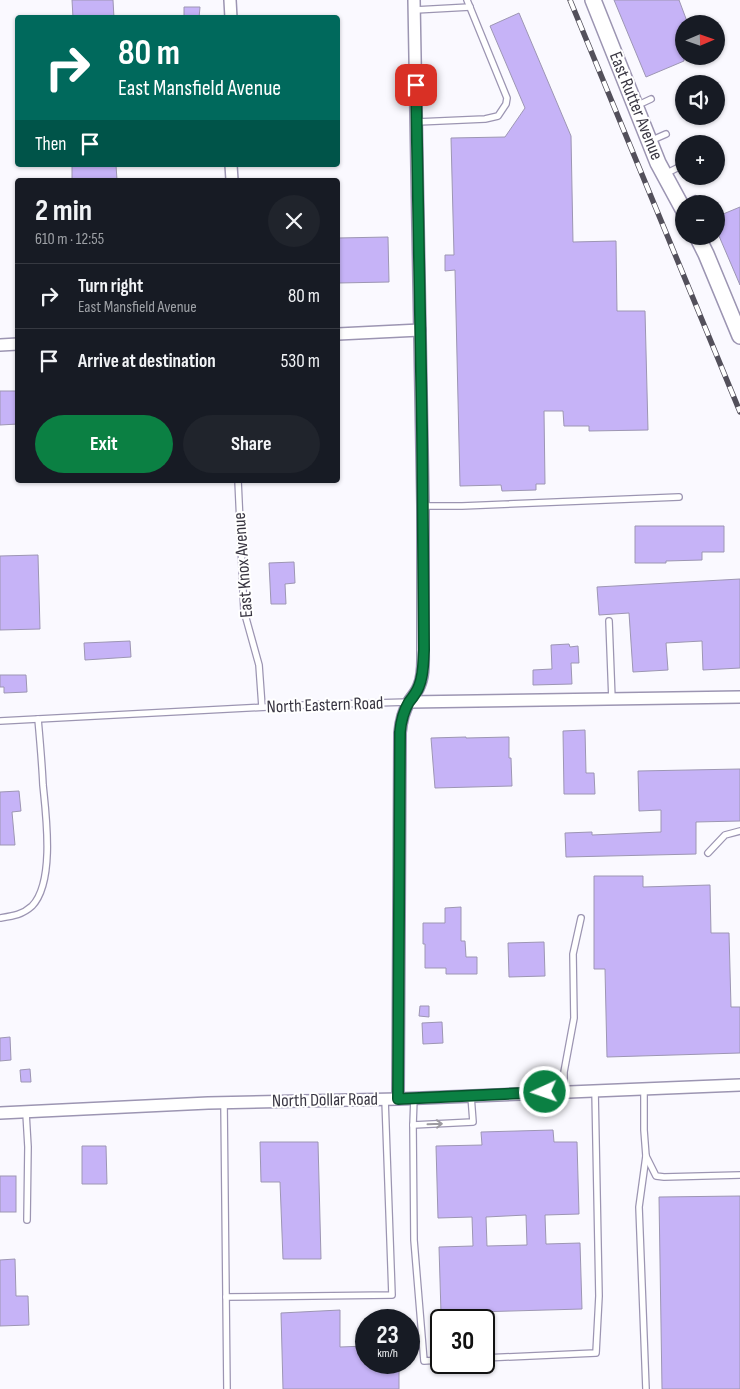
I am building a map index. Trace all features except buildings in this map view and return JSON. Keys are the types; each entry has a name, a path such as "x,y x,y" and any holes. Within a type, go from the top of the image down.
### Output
{"street":[{"path":"230,0 230,15"},
{"name":"East Rutter Avenue","path":"593,0 658,163 679,195"},
{"path":"398,1099 400,732 402,716 419,686 423,668 423,506 414,5"},
{"path":"702,245 740,336"},
{"path":"340,334 420,330"},
{"path":"0,345 15,344"},
{"name":"North Eastern Road","path":"409,702 612,700 740,696"},
{"name":"North Dollar Road","path":"0,1113 224,1103 398,1099 740,1085"}],"lane":[{"path":"417,122 485,119 498,116 506,104 507,98 467,0"},
{"path":"414,5 470,7"},
{"path":"636,106 651,98"},
{"path":"650,141 666,134"},
{"path":"665,174 675,169"},
{"name":"East Knox Avenue","path":"238,483 244,611 259,665 262,708"},
{"path":"423,506 679,497"},
{"path":"609,621 612,700"},
{"name":"North Eastern Road","path":"0,721 409,702"},
{"path":"0,918 19,915 32,905 43,886 47,834 38,719"},
{"path":"708,853 725,835 740,830"},
{"path":"564,1092 564,1072 574,1018 573,954 581,918"},
{"path":"644,1088 646,1156 640,1207 646,1389"},
{"path":"495,1358 596,1353 600,1296 595,1090"},
{"path":"413,1125 473,1122 471,1096"},
{"path":"414,1098 414,1240 424,1361 430,1361"},
{"path":"226,1297 392,1295 385,1099"},
{"path":"224,1103 227,1389"},
{"path":"26,1113 28,1147 27,1220"},
{"path":"646,1156 656,1176 740,1175"}],"railway":[{"path":"570,0 740,412"}],"route":[{"path":"416,85 424,650 421,681 404,711 400,724 398,1099 545,1092"}]}
